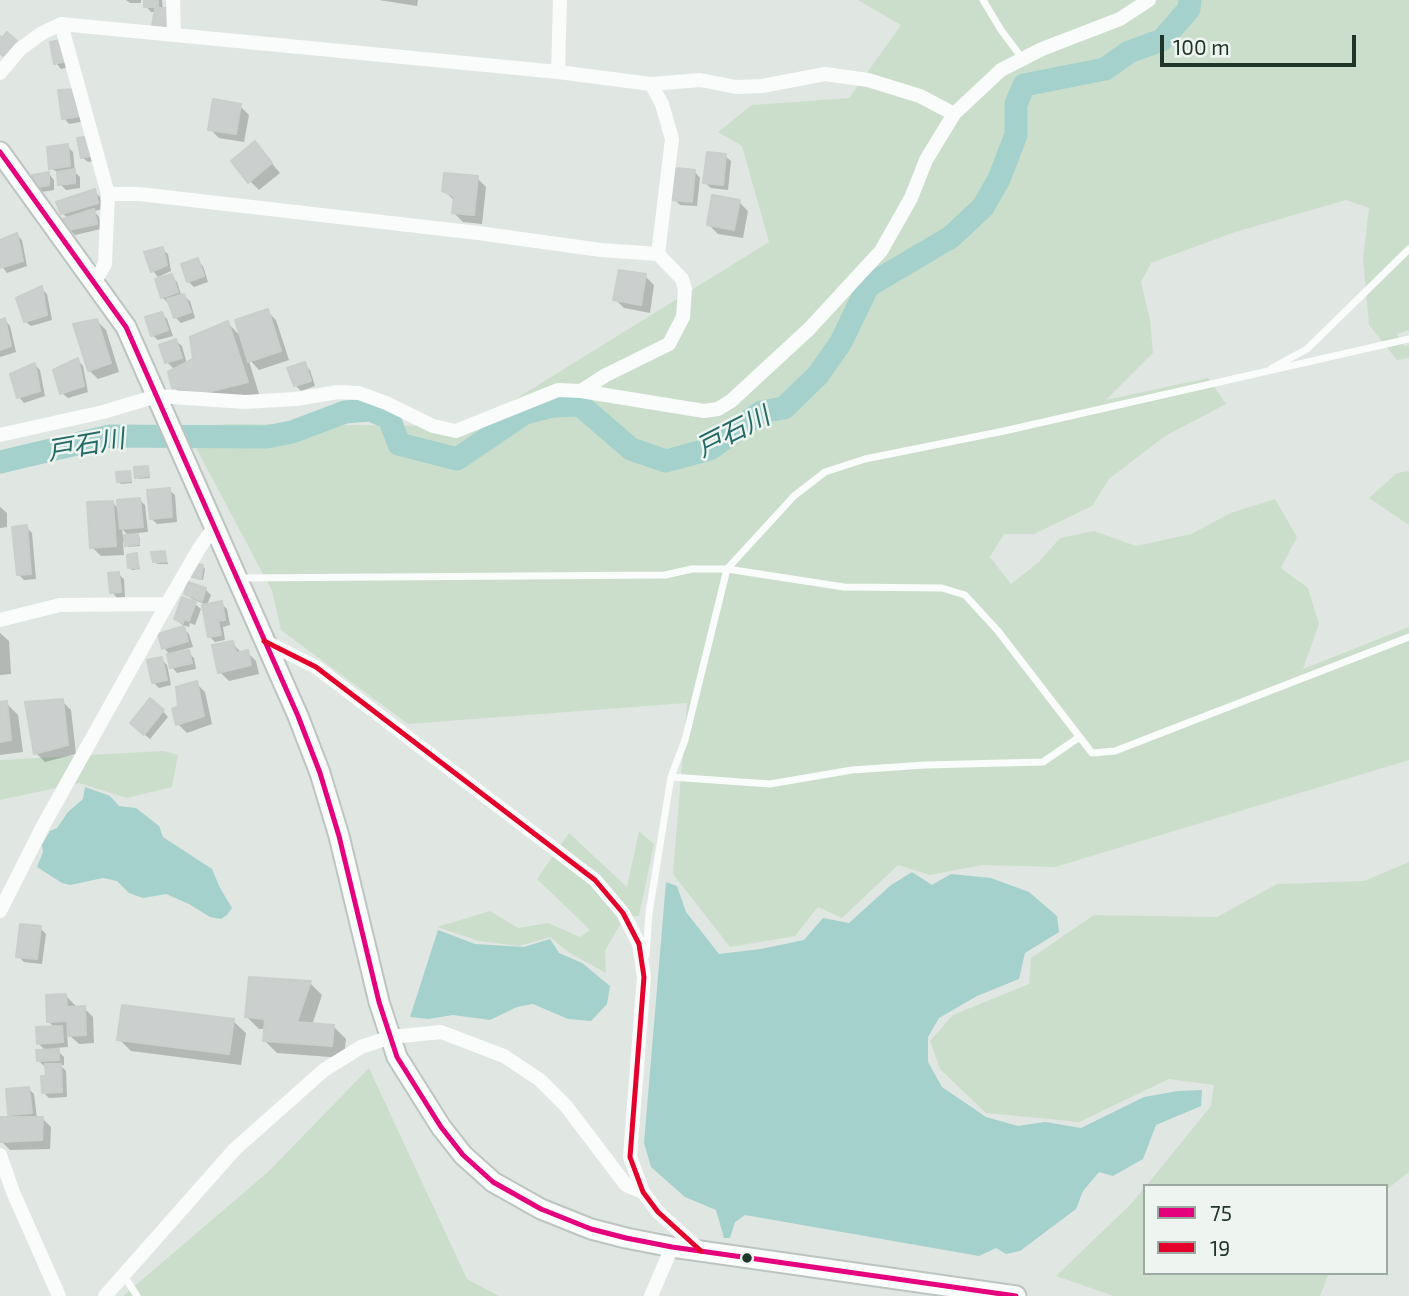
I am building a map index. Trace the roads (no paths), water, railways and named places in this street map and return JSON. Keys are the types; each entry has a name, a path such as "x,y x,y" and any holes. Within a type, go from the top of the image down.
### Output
{"main road":[{"path":"0,152 126,327 298,716 320,773 339,836 379,1002 397,1057 441,1127 463,1155 493,1182 541,1209 590,1229 672,1247 1016,1296"}],"street":[{"path":"173,0 174,34"},
{"path":"558,72 560,0"},
{"path":"0,435 159,401 245,402 296,399 338,392 359,393 433,426 456,431 558,390 581,391 704,411 718,409 731,401 809,328 881,251 911,198 926,160 954,114 1001,69 1120,19 1149,0"},
{"path":"61,24 108,194 105,264 94,283"},
{"path":"0,73 20,49 42,33 61,24 558,72 651,84 700,80 736,86 762,86 825,74 868,80 919,96 954,114"},
{"path":"651,84 662,104 672,139 658,254"},
{"path":"108,194 139,194 601,250 658,254 682,279 685,289 683,317 669,344 606,375 581,391"},
{"path":"0,911 50,814 167,604 200,547 214,529"},
{"path":"0,620 60,605 167,604"},
{"path":"264,641 316,667 594,880 624,913 639,944 645,977 630,1157 643,1192 658,1212 701,1251"},
{"path":"104,1296 235,1149 324,1070 361,1047 391,1037 441,1032 504,1056 540,1080 566,1106 626,1185 643,1192"},
{"path":"0,1155 13,1192 59,1296"},
{"path":"651,1296 672,1247"}],"lane":[{"path":"983,0 1022,58"},
{"path":"1265,372 1307,349 1409,249"},
{"path":"645,977 649,913 671,777 685,740 727,569 794,496 825,472 865,459 1017,428 1409,339"},
{"path":"237,578 665,575 692,569 727,569 844,587 942,588 965,595 998,631 1092,753 1115,751 1409,638"},
{"path":"671,777 770,784 852,770 1043,762 1078,738"},
{"path":"124,1275 136,1296"}],"water":[{"path":"85,787 110,796 119,806 136,808 159,826 163,837 212,869 232,908 227,915 221,919 210,917 166,894 143,898 129,893 117,881 103,878 70,885 62,883 37,867 43,852 42,845 50,831 57,828 68,812 83,799"},
{"path":"912,872 932,885 951,874 991,878 1029,892 1057,916 1059,932 1025,953 1019,979 977,996 939,1018 928,1037 928,1062 942,1087 986,1117 1018,1126 1045,1122 1081,1128 1144,1097 1178,1091 1202,1090 1201,1106 1156,1125 1143,1159 1113,1176 1099,1172 1083,1191 1076,1209 1020,1251 1006,1254 996,1248 979,1256 745,1215 735,1222 730,1238 724,1238 716,1210 685,1197 651,1167 644,1143 666,882 677,886 686,912 719,954 804,940 823,918 849,923 891,885"},
{"path":"438,930 475,944 524,947 550,939 559,953 582,963 610,986 607,1004 591,1021 568,1019 533,1004 517,1007 490,1020 453,1015 428,1019 410,1017"}],"waterway":[{"name":"戸石川","path":"0,462 110,436 266,437 292,432 345,412 370,410 389,418 399,444 457,459 525,413 552,406 580,405 631,449 666,461 710,449 761,412 784,408 818,375 841,342 868,286 951,237 983,207 999,179 1016,135 1016,104 1024,85 1105,69 1129,52 1162,40 1189,9 1190,0"}]}
